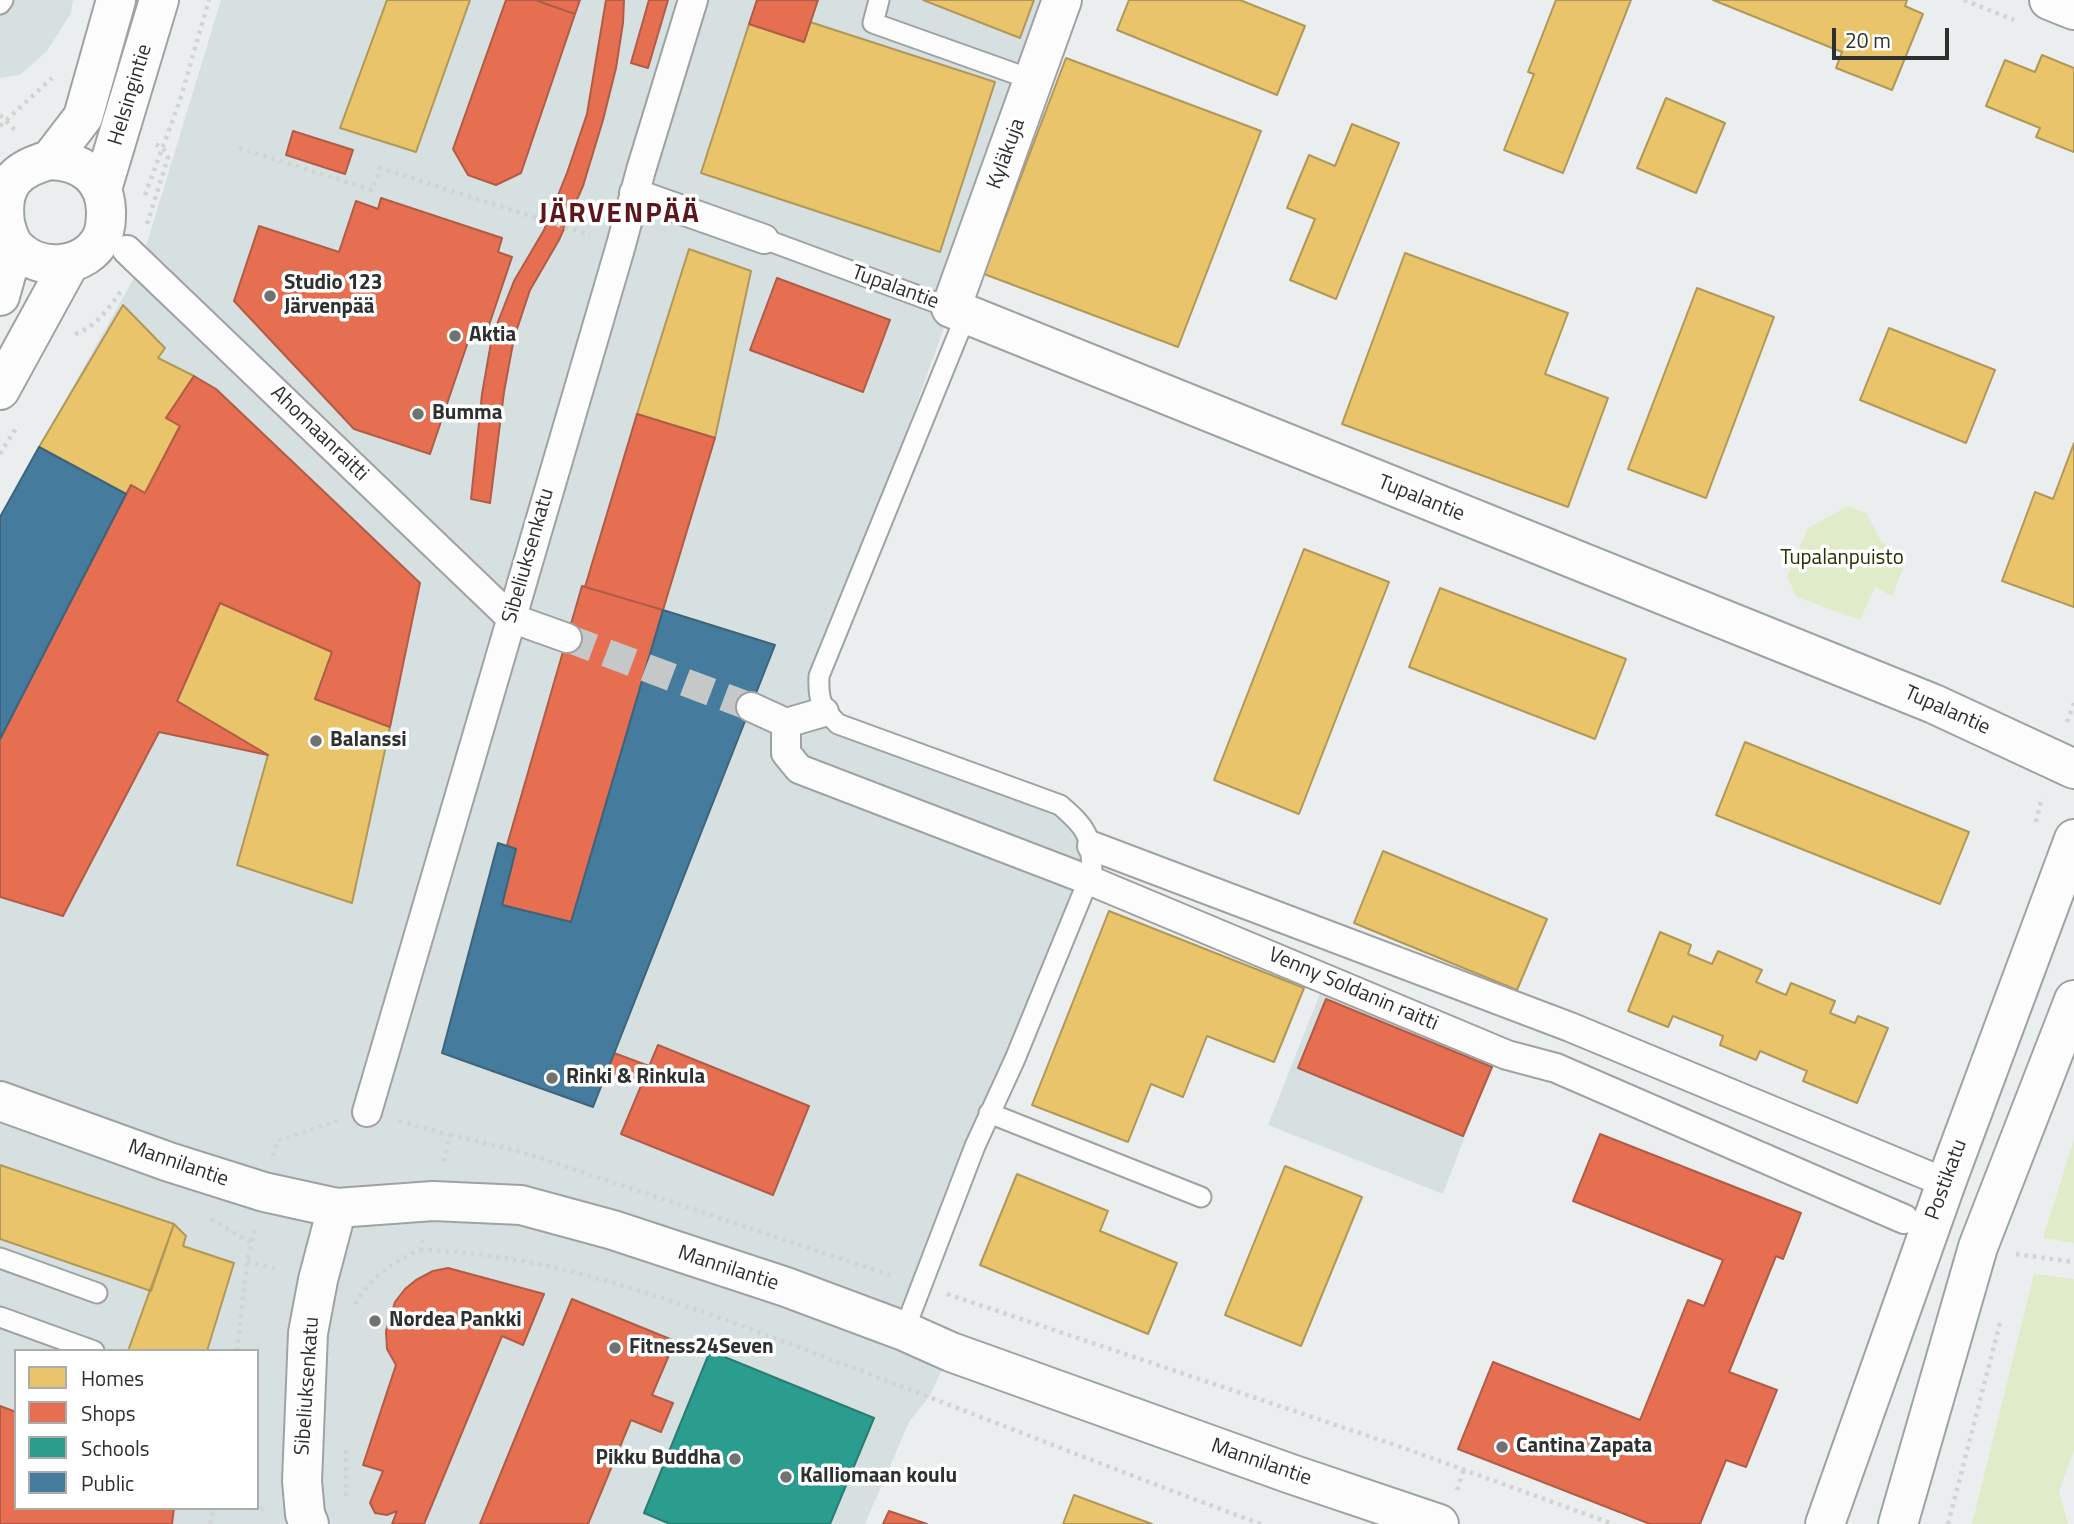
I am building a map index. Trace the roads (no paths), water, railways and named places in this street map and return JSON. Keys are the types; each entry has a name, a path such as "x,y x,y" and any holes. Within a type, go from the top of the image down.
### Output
{"street":[{"name":"Helsingintie","path":"50,160 83,117 116,0"},
{"name":"Helsingintie","path":"102,189 159,0"},
{"name":"Sibeliuksenkatu","path":"368,1112 634,193 693,0"},
{"name":"Kyläkuja","path":"958,312 1033,80 1062,0"},
{"path":"2049,0 2074,10"},
{"path":"50,160 78,165 90,172 102,189 106,208 105,229 98,244 89,254 69,264 41,262 26,256 14,246 2,215 4,176 50,160"},
{"path":"634,193 764,239"},
{"path":"0,296 14,246"},
{"name":"Ahomaanraitti","path":"127,250 511,618"},
{"path":"0,390 69,264"},
{"name":"Tupalantie","path":"958,312 1934,704 2074,769"},
{"path":"511,618 567,638"},
{"path":"751,707 786,723 824,712"},
{"name":"Venny Soldanin raitti","path":"786,723 786,753 799,769 1088,880 1507,1055 1556,1068 1904,1219"},
{"name":"Postikatu","path":"1825,1524 1946,1184 2074,839"},
{"name":"Venny Soldanin raitti","path":"1091,846 1570,1027 1946,1184"},
{"path":"1898,1524 1978,1247 2074,1000"},
{"name":"Mannilantie","path":"0,1101 169,1162 264,1192 337,1208 433,1201 521,1205 613,1230 786,1287 904,1331 951,1352 1291,1474 1393,1516 1439,1524"},
{"name":"Sibeliuksenkatu","path":"309,1524 305,1514 302,1481 308,1333 318,1280 337,1208"}],"lane":[{"path":"879,0 873,23 1033,80"},
{"name":"Tupalantie","path":"764,239 958,312"},
{"path":"904,1331 989,1113 1015,1059 1092,871 1091,846 1082,823 1060,805 838,724 824,712 818,693 819,676 958,312"},
{"path":"989,1113 1201,1197"},
{"path":"0,1258 97,1293"},
{"path":"0,1317 88,1349"}],"tunnel":[{"path":"567,638 751,707"}],"place":[{"name":"Studio 123 Järvenpää","path":"270,296"},
{"name":"Aktia","path":"455,336"},
{"name":"Bumma","path":"418,414"},
{"name":"Balanssi","path":"316,741"},
{"name":"Rinki & Rinkula","path":"552,1078"},
{"name":"Nordea Pankki","path":"375,1321"},
{"name":"Fitness24Seven","path":"615,1348"},
{"name":"Cantina Zapata","path":"1502,1447"},
{"name":"Pikku Buddha","path":"735,1459"},
{"name":"Kalliomaan koulu","path":"786,1477"}],"district":[{"name":"JÄRVENPÄÄ","path":"620,215"}],"park label":[{"name":"Tupalanpuisto","path":"1842,559"}]}
